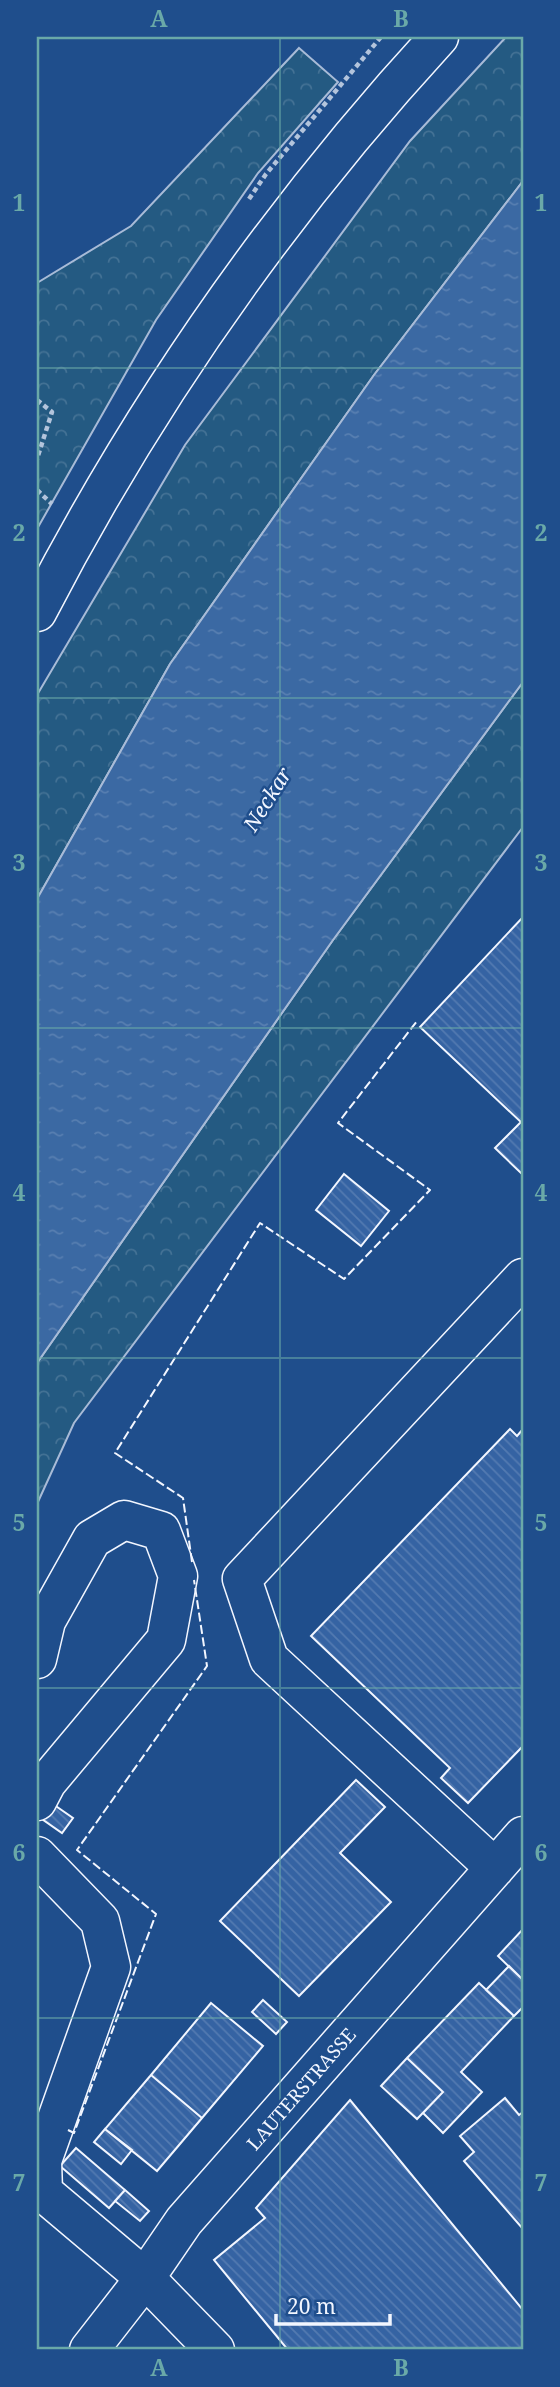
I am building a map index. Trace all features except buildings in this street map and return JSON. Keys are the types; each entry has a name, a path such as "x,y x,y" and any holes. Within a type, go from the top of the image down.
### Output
{"street":[{"path":"37,612 80,531 162,393 241,278 325,170 439,37"},
{"path":"495,1868 269,1659 242,1579 523,1279"},
{"path":"37,1658 46,1621 92,1539 124,1520 161,1531 178,1576 166,1640 40,1777"},
{"name":"LAUTERSTRASSE","path":"89,2350 145,2278 184,2221 523,1836"},
{"path":"37,1856 100,1921 111,1967 42,2161 43,2192 145,2278 215,2350"}],"path":[{"path":"37,400 52,412 37,459"}],"green space":[{"path":"506,37 523,37 523,181 374,375 170,664 37,899 37,695 185,445 410,141"},
{"path":"299,48 338,82 258,173 156,320 37,529 37,283 131,226"},
{"path":"523,682 523,827 74,1423 37,1504 37,1363 333,940"}],"water":[{"name":"Neckar","path":"523,181 523,682 333,940 37,1363 37,899 170,664 374,375"}],"fence":[{"path":"192,1562 183,1498 115,1453 260,1223 344,1279 430,1190 338,1123 417,1021"},
{"path":"68,2130 74,2133 156,1914 77,1850 207,1666 194,1580"}]}
